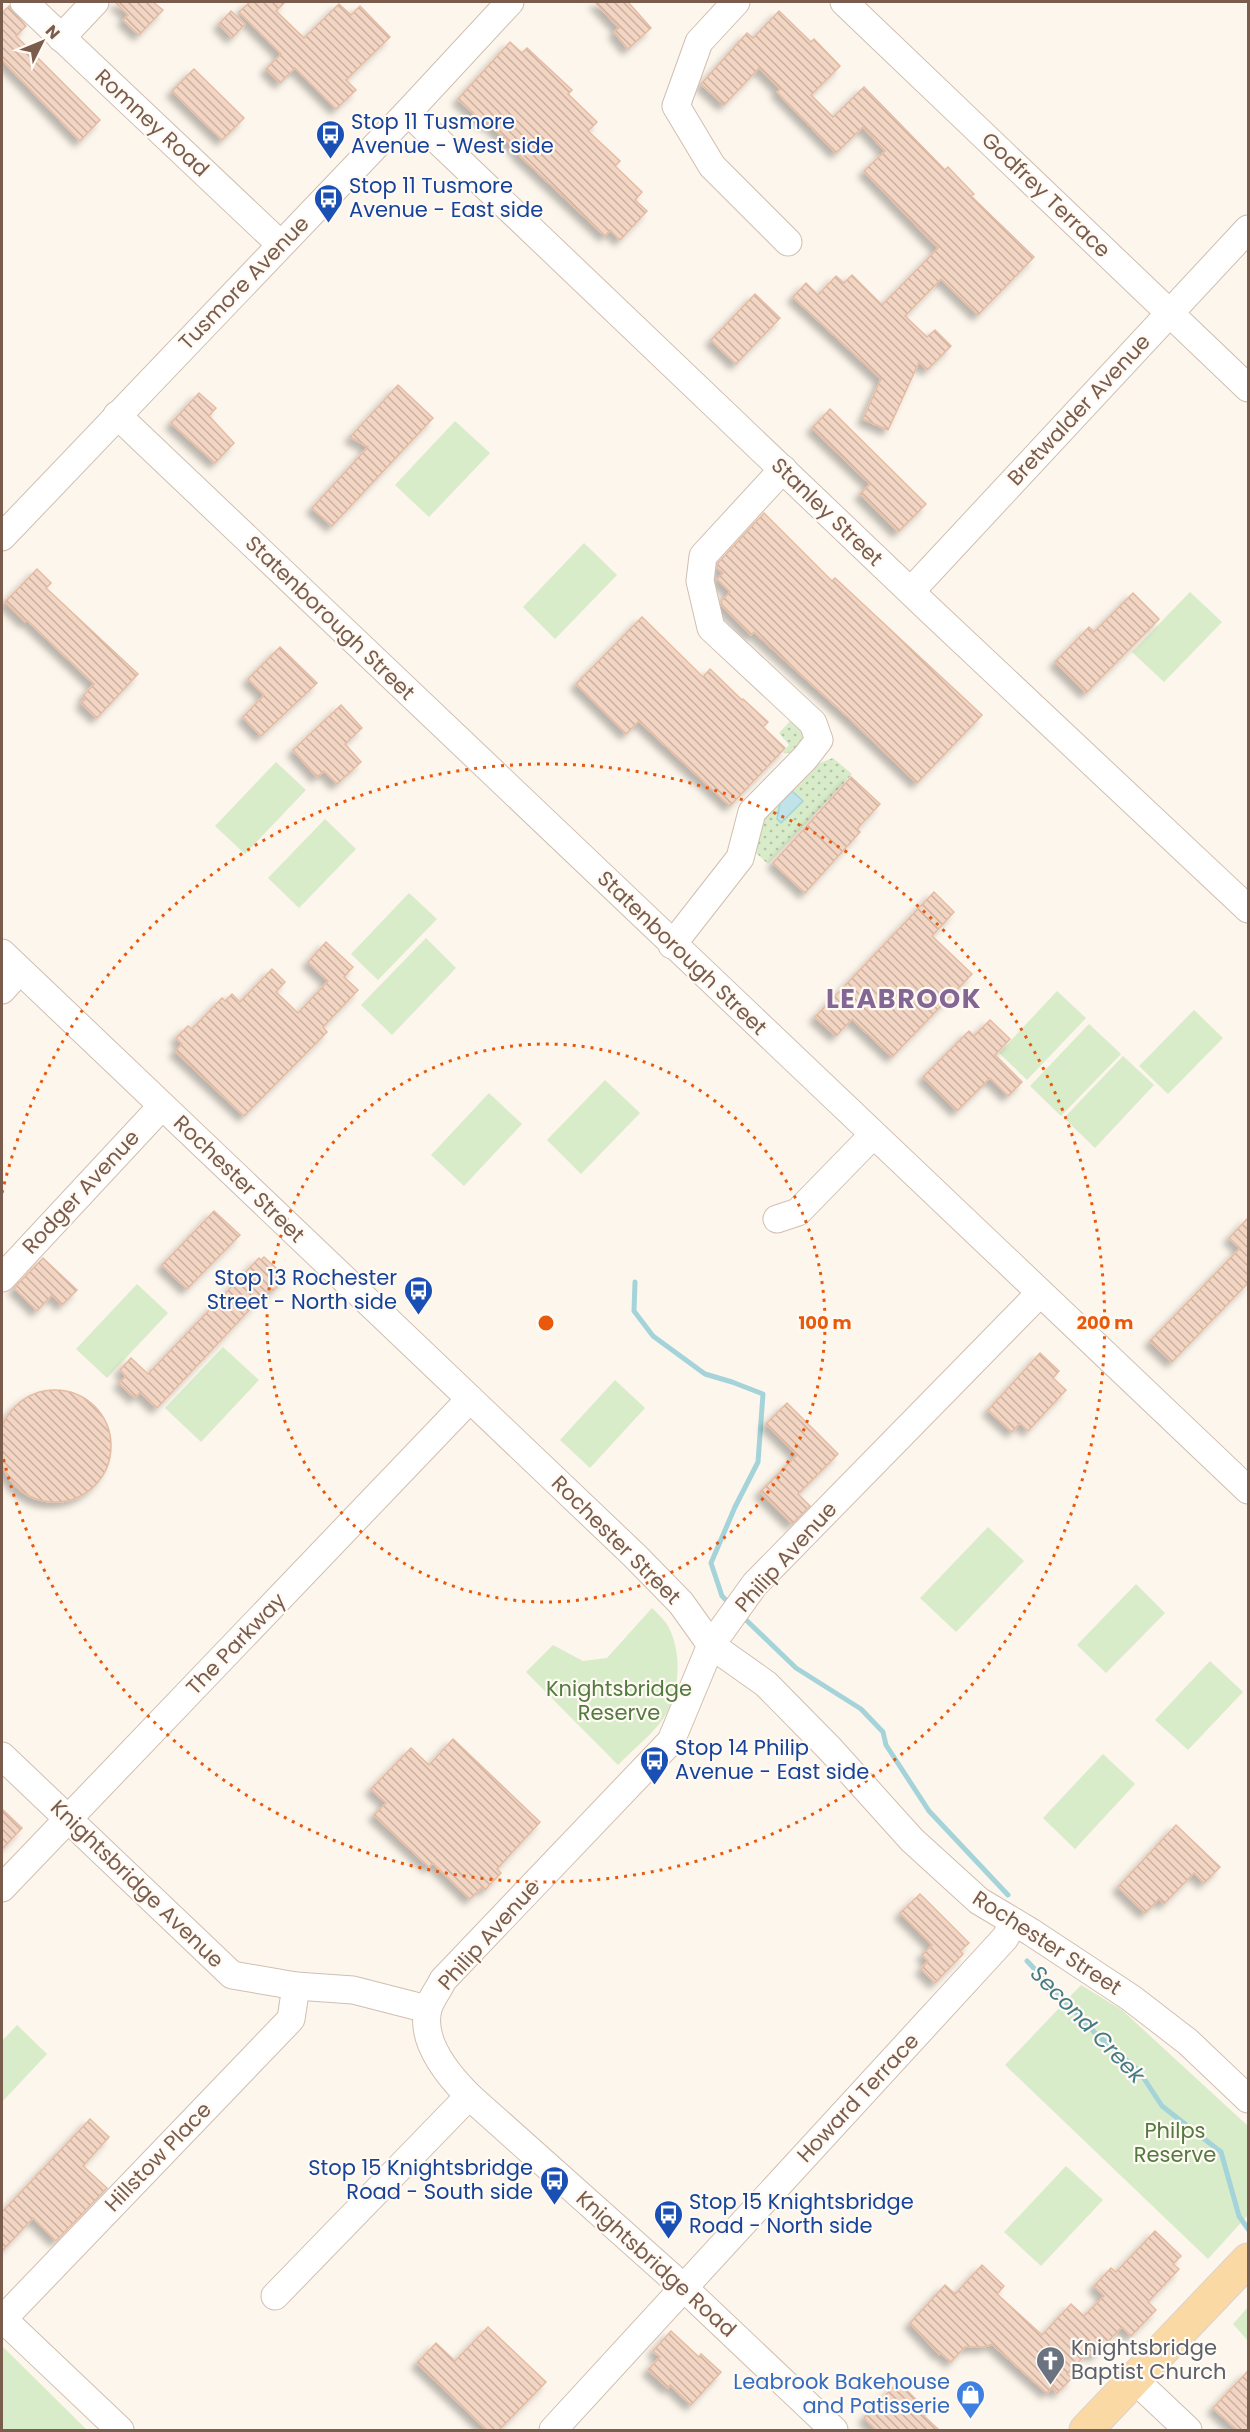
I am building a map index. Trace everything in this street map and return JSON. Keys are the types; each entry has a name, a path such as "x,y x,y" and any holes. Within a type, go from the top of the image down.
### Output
{"main road":[{"path":"1086,2430 1248,2260"}],"street":[{"name":"Romney Road","path":"24,2 280,244"},
{"path":"61,38 95,2"},
{"name":"Tusmore Avenue","path":"2,537 510,2"},
{"path":"736,2 699,42 676,106 712,166 788,242"},
{"name":"Godfrey Terrace","path":"844,2 1248,388"},
{"name":"Stanley Street","path":"408,112 910,591 1248,909"},
{"name":"Bretwalder Avenue","path":"910,591 1248,229"},
{"name":"Statenborough Street","path":"117,415 1248,1490"},
{"path":"672,945 740,858 752,812 805,758 819,740 813,723 711,628 700,581 703,556 783,469"},
{"name":"Rochester Street","path":"7,971 162,1106 470,1399 681,1603 711,1645 766,1684 830,1749 912,1840 979,1901 1131,1998 1188,2042 1248,2099"},
{"name":"Rodger Avenue","path":"2,1278 162,1106"},
{"path":"777,1219 798,1212 873,1135"},
{"name":"Philip Avenue","path":"428,2009 443,1980 671,1741 711,1645 755,1584 1040,1293"},
{"name":"The Parkway","path":"2,1888 470,1399"},
{"name":"Knightsbridge Avenue","path":"2,1756 232,1975 296,1986 353,1990 428,2009"},
{"name":"Howard Terrace","path":"553,2430 1005,1938 1014,1922"},
{"name":"Hillstow Place","path":"2,2318 291,2019 296,1986"},
{"name":"Knightsbridge Road","path":"428,2009 428,2041 455,2082 683,2287 834,2430"},
{"path":"275,2296 469,2096"},
{"path":"2,2318 120,2430"},
{"path":"1135,2379 1188,2430"}],"green space":[{"path":"455,421 490,453 429,517 395,485"},
{"path":"584,543 617,575 555,639 523,607"},
{"path":"1190,592 1222,622 1164,682 1132,652"},
{"path":"791,720 803,732 804,741 793,751 785,754 783,752 789,745 779,733"},
{"path":"833,758 852,774 768,864 752,849 759,816 801,770"},
{"path":"276,762 306,790 245,854 215,826"},
{"path":"325,819 356,849 299,908 268,878"},
{"path":"409,893 437,919 378,980 351,954"},
{"path":"426,938 456,968 392,1035 361,1005"},
{"path":"1057,991 1086,1018 1027,1080 999,1053"},
{"path":"1194,1010 1223,1038 1168,1094 1139,1066"},
{"path":"1089,1024 1121,1054 1061,1116 1030,1086"},
{"path":"1123,1056 1154,1085 1095,1148 1064,1118"},
{"path":"605,1080 640,1113 581,1174 547,1140"},
{"path":"489,1093 522,1124 464,1186 431,1155"},
{"path":"137,1284 168,1313 107,1378 76,1349"},
{"path":"223,1347 259,1380 201,1442 165,1408"},
{"path":"615,1380 645,1408 590,1468 560,1440"},
{"path":"988,1527 1024,1561 956,1632 920,1598"},
{"path":"1136,1584 1165,1613 1106,1673 1077,1645"},
{"name":"Knightsbridge Reserve","path":"652,1608 662,1618 674,1640 678,1663 676,1687 663,1719 618,1765 526,1672 553,1645 583,1661 607,1658"},
{"path":"1210,1661 1243,1692 1188,1750 1155,1720"},
{"path":"1103,1754 1135,1784 1075,1849 1043,1818"},
{"name":"Philps Reserve","path":"1081,1985 1122,2010 1248,2126 1248,2215 1208,2259 1005,2065"},
{"path":"17,2025 47,2054 2,2102 2,2041"},
{"path":"1066,2166 1103,2200 1041,2266 1004,2232"},
{"path":"1248,2307 1248,2341 1233,2324"},
{"path":"2,2346 87,2430 2,2430"}],"water":[{"path":"792,791 803,801 781,823 777,819 780,803"}],"building":[{"path":"115,2 153,2 163,10 139,35 123,20 128,15"},
{"path":"250,2 285,2 276,11 304,38 339,4 351,15 360,6 390,37 346,80 356,90 336,109 295,68 280,83 266,69 281,54 239,12"},
{"path":"595,2 628,2 651,28 628,49 614,32 619,28"},
{"path":"9,6 26,26 16,36 100,120 80,141 2,60 2,13"},
{"path":"231,11 245,24 232,38 219,24"},
{"path":"779,11 811,42 814,39 840,66 811,95 833,117 864,87 945,170 948,167 974,194 971,196 1034,257 978,315 941,279 905,316 927,337 935,330 951,346 927,370 919,362 888,430 863,419 881,379 793,297 806,283 818,295 836,276 844,283 852,275 882,305 938,248 864,171 885,151 863,127 836,153 777,92 780,89 759,68 724,105 701,84 747,33 753,38"},
{"path":"510,42 522,53 527,48 572,90 568,94 597,122 588,131 620,161 615,166 642,192 635,200 647,211 620,240 610,230 605,236 487,122 485,124 458,99"},
{"path":"194,69 244,118 222,140 172,91"},
{"path":"755,294 780,318 736,364 711,340"},
{"path":"398,385 433,418 332,526 312,508 368,447 350,437"},
{"path":"199,393 216,408 209,416 234,443 215,463 171,423"},
{"path":"830,409 926,504 898,532 860,494 870,484 812,428"},
{"path":"764,513 832,581 835,578 982,715 917,783 754,632 751,635 722,605 721,601 730,592 717,579 723,573 717,568 718,563"},
{"path":"37,569 51,583 46,588 138,674 97,718 81,703 86,699 83,696 94,684 5,602"},
{"path":"1133,593 1159,619 1086,693 1055,662 1089,627 1094,632"},
{"path":"642,617 703,677 710,669 743,699 768,722 763,727 785,748 730,806 639,721 626,734 576,684"},
{"path":"280,647 317,683 261,736 243,717 264,695 248,679"},
{"path":"341,705 362,728 345,744 361,762 337,784 324,771 317,777 293,750"},
{"path":"851,777 880,804 857,829 860,832 805,893 773,863"},
{"path":"934,892 954,912 932,936 972,974 892,1057 852,1019 836,1036 815,1017"},
{"path":"326,942 353,967 344,977 358,990 323,1027 327,1032 244,1116 175,1051 182,1044 176,1038 188,1026 192,1029 222,998 225,1001 232,994 240,1002 272,969 285,982 276,992 298,1013 328,981 308,962"},
{"path":"990,1020 1010,1039 995,1055 1022,1082 1008,1096 990,1078 957,1111 923,1077 969,1031 974,1036"},
{"path":"214,1211 240,1235 187,1289 162,1265"},
{"path":"1248,1218 1248,1283 1172,1362 1150,1341 1240,1248 1229,1238"},
{"path":"264,1257 286,1277 273,1291 270,1288 157,1408 140,1392 135,1398 119,1383 126,1376 120,1370 131,1358 148,1374 259,1258 261,1260"},
{"path":"43,1258 77,1290 62,1305 52,1295 37,1311 14,1288"},
{"path":"1040,1353 1059,1371 1053,1378 1066,1390 1028,1431 1020,1423 1012,1432 988,1410"},
{"path":"55,1390 76,1394 95,1406 107,1425 111,1446 107,1467 95,1486 76,1498 55,1502 34,1498 15,1486 3,1467 -1,1446 3,1425 15,1406 34,1394"},
{"path":"787,1403 838,1454 798,1494 810,1506 792,1524 760,1492 797,1455 766,1424"},
{"path":"453,1739 540,1822 497,1869 501,1873 485,1890 482,1887 470,1899 433,1863 429,1867 374,1815 386,1803 371,1789 411,1748 429,1765"},
{"path":"2,1809 22,1828 2,1849"},
{"path":"1176,1825 1220,1867 1204,1883 1194,1873 1164,1904 1159,1899 1145,1913 1118,1887"},
{"path":"920,1894 969,1943 960,1951 963,1954 935,1983 921,1969 928,1961 922,1955 932,1945 900,1913"},
{"path":"90,2119 109,2137 83,2166 107,2188 56,2241 33,2218 2,2251 2,2212"},
{"path":"1155,2231 1181,2256 1173,2264 1179,2269 1148,2302 1156,2310 1131,2336 1122,2327 1094,2356 1088,2352 1067,2374 1072,2378 1057,2393 1052,2387 1047,2393 992,2344 984,2347 965,2347 951,2362 940,2352 939,2354 910,2323 945,2285 955,2294 982,2265 1004,2286 997,2294 1042,2335 1071,2304 1084,2316 1104,2296 1094,2286 1111,2268 1116,2272"},
{"path":"488,2327 546,2382 499,2430 487,2430 417,2363 436,2343 455,2361"},
{"path":"671,2331 699,2357 701,2354 721,2372 691,2405 670,2385 668,2388 648,2370 660,2357 653,2351"},
{"path":"1248,2371 1248,2430 1237,2430 1213,2408"},
{"path":"898,2382 929,2412 924,2416 939,2430 876,2430 864,2418"}],"waterway":[{"name":"Second Creek","path":"635,1282 634,1311 653,1336 705,1374 763,1394 758,1462 735,1507 711,1563 722,1596 731,1605"},
{"name":"Second Creek","path":"742,1616 796,1668 861,1709 883,1732 886,1745 929,1811 1008,1895"},
{"name":"Second Creek","path":"1027,1961 1096,2034 1139,2071 1162,2106 1221,2152 1239,2216 1248,2229"}],"place":[{"name":"Stop 11 Tusmore Avenue - West side","path":"330,160"},
{"name":"Stop 11 Tusmore Avenue - East side","path":"328,224"},
{"name":"Stop 13 Rochester Street - North side","path":"418,1316"},
{"name":"Stop 14 Philip Avenue - East side","path":"654,1786"},
{"name":"Stop 15 Knightsbridge Road - South side","path":"554,2206"},
{"name":"Stop 15 Knightsbridge Road - North side","path":"668,2240"},
{"name":"Knightsbridge Baptist Church","path":"1050,2386"},
{"name":"Leabrook Bakehouse and Patisserie","path":"971,2420"}],"district":[{"name":"LEABROOK","path":"904,999"}]}
